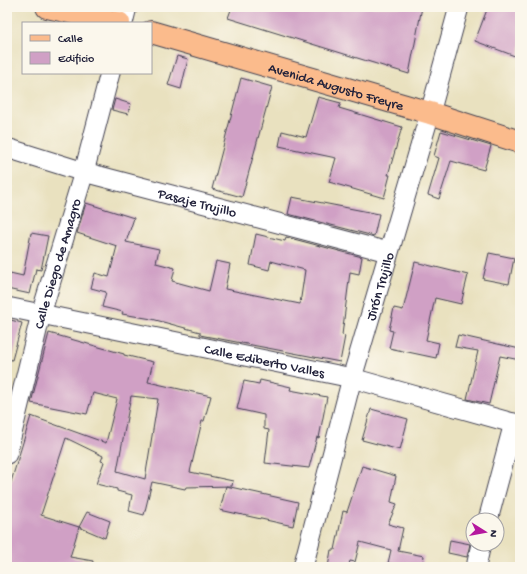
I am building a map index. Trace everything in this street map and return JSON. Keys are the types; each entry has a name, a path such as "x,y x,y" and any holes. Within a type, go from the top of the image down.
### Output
{"main road":[{"path":"47,7 114,22"},
{"name":"Avenida Augusto Freyre","path":"152,32 430,113 520,142"}],"street":[{"path":"123,22 127,7"},
{"name":"Jirón Trujillo","path":"303,567 352,378 430,113 459,7"},
{"name":"Calle Diego de Amagro","path":"7,454 41,314 84,172 110,74"},
{"name":"Pasaje Trujillo","path":"7,148 84,172 388,252"},
{"name":"Calle Ediberto Valles","path":"7,307 352,378 517,424"},
{"path":"490,512 517,424"},
{"path":"476,567 479,552"}],"building":[{"path":"232,7 422,7 409,74 228,18"},
{"path":"488,7 520,7 520,58 475,41"},
{"path":"177,56 188,59 181,89 168,85"},
{"path":"241,78 272,87 242,197 212,189"},
{"path":"318,97 341,103 339,108 402,127 388,175 390,175 384,198 329,182 336,158 279,146 282,131 306,137"},
{"path":"115,99 131,104 128,114 112,110"},
{"path":"441,131 491,146 484,170 451,161 439,199 428,195 439,158 434,156"},
{"path":"292,197 379,214 374,236 288,214"},
{"path":"86,203 134,218 126,242 159,249 156,263 175,268 172,281 209,291 216,261 230,264 225,289 300,304 305,270 271,261 269,270 250,265 256,234 285,241 286,237 362,257 359,274 350,272 342,335 345,336 340,362 200,335 200,332 152,319 122,314 123,312 102,307 106,292 91,288 95,273 109,277 117,246 77,233"},
{"path":"31,233 48,236 41,270 36,269 30,294 7,289 10,273 23,276"},
{"path":"489,253 514,258 509,284 483,279"},
{"path":"415,262 468,275 461,304 435,298 426,340 439,343 436,358 389,348 393,331 389,330 394,308 403,310"},
{"path":"7,319 22,323 12,360 7,359"},
{"path":"49,333 153,362 148,382 211,396 204,421 202,421 190,472 233,481 232,486 186,487 185,489 152,482 144,515 129,511 132,495 117,491 117,489 96,484 104,462 101,461 103,456 66,438 41,515 79,527 70,557 93,561 92,567 7,567 7,495 31,416 106,443 117,399 93,393 87,414 31,403","holes":["131,396 158,399 145,479 117,471"]},
{"path":"458,335 520,349 520,360 500,356 489,404 467,399 478,351 455,347"},
{"path":"260,380 291,387 290,390 327,397 319,438 317,437 309,468 265,463 269,430 264,429 264,415 237,409 244,381 259,384"},
{"path":"371,409 408,419 400,450 362,440"},
{"path":"362,466 396,476 391,502 397,504 388,524 403,528 398,551 424,556 422,567 388,563 391,550 360,542 355,562 350,561 348,567 328,567 331,550 335,550 343,511 347,512"},
{"path":"226,486 298,502 293,526 220,510"},
{"path":"87,512 110,521 105,538 79,527"},
{"path":"450,540 465,543 465,552 468,552 467,557 448,553"}]}
